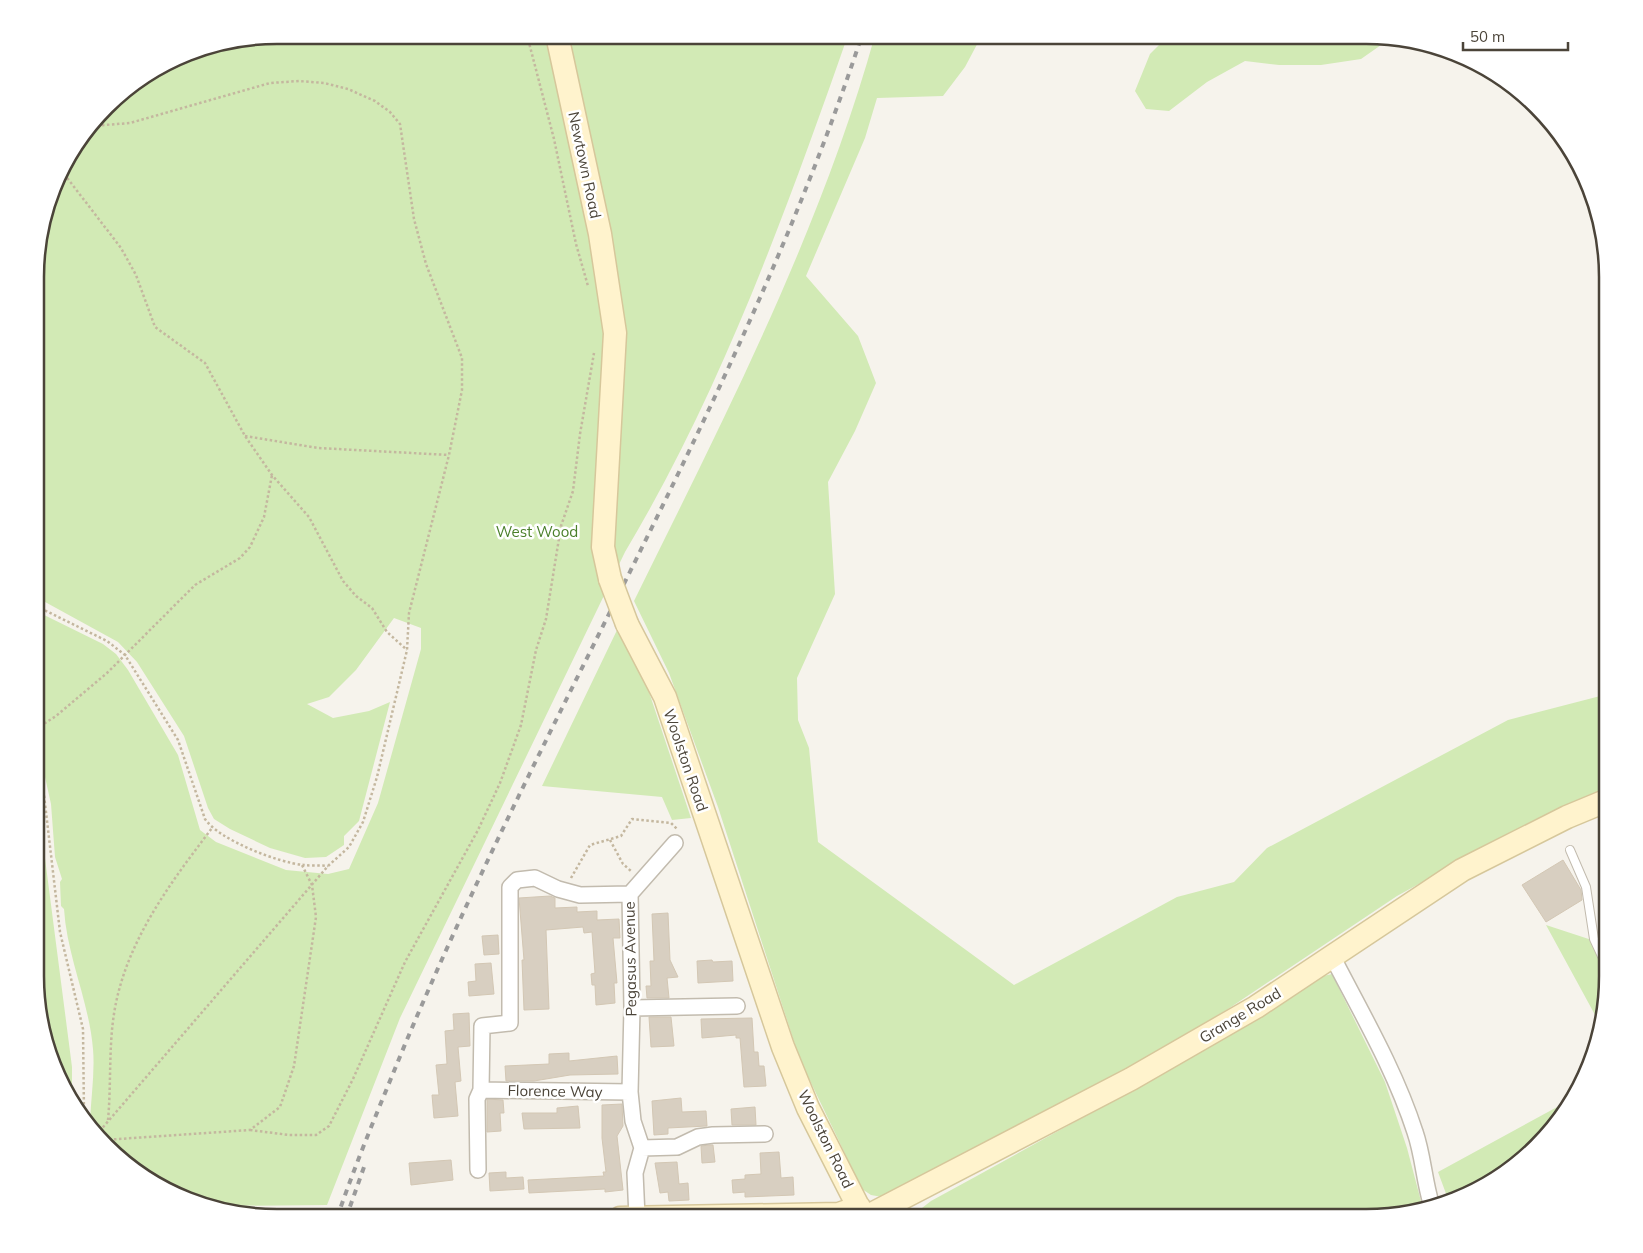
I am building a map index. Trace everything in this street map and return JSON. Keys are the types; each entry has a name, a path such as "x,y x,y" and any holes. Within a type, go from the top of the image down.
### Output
{"street":[{"name":"Newtown Road","path":"559,44 600,234 610,296"},
{"name":"Woolston Road","path":"610,296 615,333 603,548 610,579 627,624 665,697 783,1047 808,1108 859,1209"},
{"name":"Grange Road","path":"872,1209 1131,1079 1256,1007 1462,870 1567,817 1599,804"},
{"path":"630,894 675,843"},
{"name":"Pegasus Avenue","path":"478,1170 477,1099 481,1090 482,1026 510,1023 510,887 516,880 535,878 558,889 580,895 630,894 632,1008 630,1092 634,1121 642,1148"},
{"path":"1332,956 1389,1066 1406,1106 1416,1134 1424,1182 1430,1200"},
{"path":"632,1008 737,1006"},
{"name":"Florence Way","path":"481,1090 630,1092"},
{"path":"629,1209 642,1148 677,1147 698,1138 713,1135 765,1134"}],"lane":[{"path":"1570,850 1586,887 1594,939 1599,949"}],"path":[{"path":"529,44 554,139 576,244 589,288"},
{"path":"100,125 130,123 270,83 280,82 324,83 348,89 375,101 390,112 400,124 414,219 426,264 462,358 462,390 449,455 409,613 407,650 377,777 363,822 349,847 328,866 101,1129"},
{"path":"67,176 121,248 136,275 155,327 205,362 245,436 272,475 309,517 342,581 356,596 372,608 387,632 407,650"},
{"path":"111,1140 250,1130 289,1135 316,1135 329,1126 354,1079 405,962 478,830 500,783 521,725 536,650 546,619 561,526 573,490 594,349"},
{"path":"245,436 318,448 449,455"},
{"path":"44,723 80,697 195,585 240,558 250,547 264,517 272,475"},
{"path":"44,610 107,641 125,655 178,740 205,819 212,828 223,836 264,854 302,865 328,866"},
{"path":"44,795 60,932 83,1029 84,1107"},
{"path":"569,892 571,878 590,845 621,836 632,819 672,823 678,828 675,843"},
{"path":"108,1122 113,1021 129,964 141,934 158,903 212,828"},
{"path":"610,840 623,864 642,881"},
{"path":"250,1130 280,1106 294,1066 316,918 312,885 302,865"}],"green space":[{"name":"West Wood","path":"262,44 845,44 776,234 721,364 692,428 660,491 625,552 400,1018 327,1205 237,1206 188,1192 160,1178 135,1161 112,1141 90,1116 94,1067 91,1031 69,944 64,909 61,906 60,882 62,879 55,857 51,804 44,772 44,615 103,644 116,654 128,670 178,755 200,830 216,842 286,870 328,874 349,869 378,803 421,649 421,628 394,618 356,670 329,697 307,704 333,718 369,711 390,702 359,821 344,836 344,845 326,857 305,858 270,848 230,829 214,819 208,808 184,736 137,662 118,642 44,601 44,262 48,231 56,202 75,160 102,123 135,92 160,75 188,61 231,48"},
{"path":"872,44 977,44 965,67 943,96 877,98 865,138 806,276 858,336 876,383 855,431 828,482 835,594 797,678 798,720 809,748 818,842 1014,985 1177,897 1234,882 1267,848 1508,720 1599,696 1599,791 1509,834 1397,896 1228,1009 1094,1089 882,1197 871,1195 862,1189 800,1060 718,807 669,673 634,601 768,324 827,181 853,109"},
{"path":"1160,44 1382,44 1361,59 1321,65 1279,65 1245,61 1207,82 1169,111 1146,109 1135,91 1150,54"},
{"path":"618,628 644,677 691,818 672,820 662,797 542,786"},
{"path":"44,851 72,1067 72,1087 56,1051 48,1022 44,991"},
{"path":"1546,925 1599,942 1599,991 1596,1016"},
{"path":"1332,974 1385,1082 1407,1148 1421,1202 1381,1209 921,1209 931,1201 1176,1064 1319,977"},
{"path":"1561,1105 1531,1141 1508,1161 1483,1178 1447,1195 1438,1172"}],"building":[{"path":"1563,860 1581,890 1582,900 1546,922 1522,885"},
{"path":"550,896 555,898 555,908 577,907 577,912 597,911 597,920 619,919 620,938 613,938 617,983 614,983 615,1003 596,1005 595,985 592,985 591,974 595,973 592,932 584,933 583,927 546,930 549,1009 524,1010 522,960 524,960 519,898"},
{"path":"668,913 670,960 678,977 667,978 669,998 647,998 646,986 651,986 650,961 654,961 652,914"},
{"path":"498,935 499,954 484,955 482,936"},
{"path":"712,960 713,962 732,961 733,981 698,983 697,961"},
{"path":"491,963 494,994 469,996 468,982 476,981 475,964"},
{"path":"469,1013 470,1046 458,1047 461,1081 455,1082 458,1116 434,1118 432,1095 439,1095 436,1065 447,1064 445,1031 454,1030 453,1014"},
{"path":"649,1017 671,1017 674,1046 651,1047"},
{"path":"752,1018 754,1052 758,1052 759,1066 764,1066 766,1086 744,1087 740,1038 736,1038 736,1035 702,1038 701,1019"},
{"path":"569,1053 569,1061 617,1056 618,1074 570,1075 534,1081 506,1081 505,1066 549,1064 549,1054"},
{"path":"681,1098 682,1112 706,1111 707,1126 668,1128 668,1134 654,1135 652,1101"},
{"path":"487,1099 503,1100 504,1113 500,1113 501,1131 487,1132"},
{"path":"622,1104 623,1126 617,1136 623,1190 605,1192 605,1189 529,1193 528,1180 604,1176 603,1172 606,1172 602,1138 602,1105"},
{"path":"578,1106 580,1128 524,1129 522,1113 557,1113 557,1108"},
{"path":"755,1107 756,1125 732,1125 731,1109"},
{"path":"713,1145 715,1162 702,1163 701,1146"},
{"path":"779,1152 781,1178 793,1177 794,1195 745,1197 745,1192 733,1193 732,1180 745,1179 745,1175 761,1174 760,1153"},
{"path":"451,1160 453,1180 411,1185 409,1163"},
{"path":"677,1162 679,1184 688,1183 689,1200 669,1201 668,1192 660,1193 655,1163"},
{"path":"506,1172 506,1178 523,1177 524,1189 490,1191 489,1173"}],"railway":[{"path":"340,1209 401,1054 457,926 702,423 761,296 814,167 859,44"},
{"path":"349,1209 364,1167"}]}
